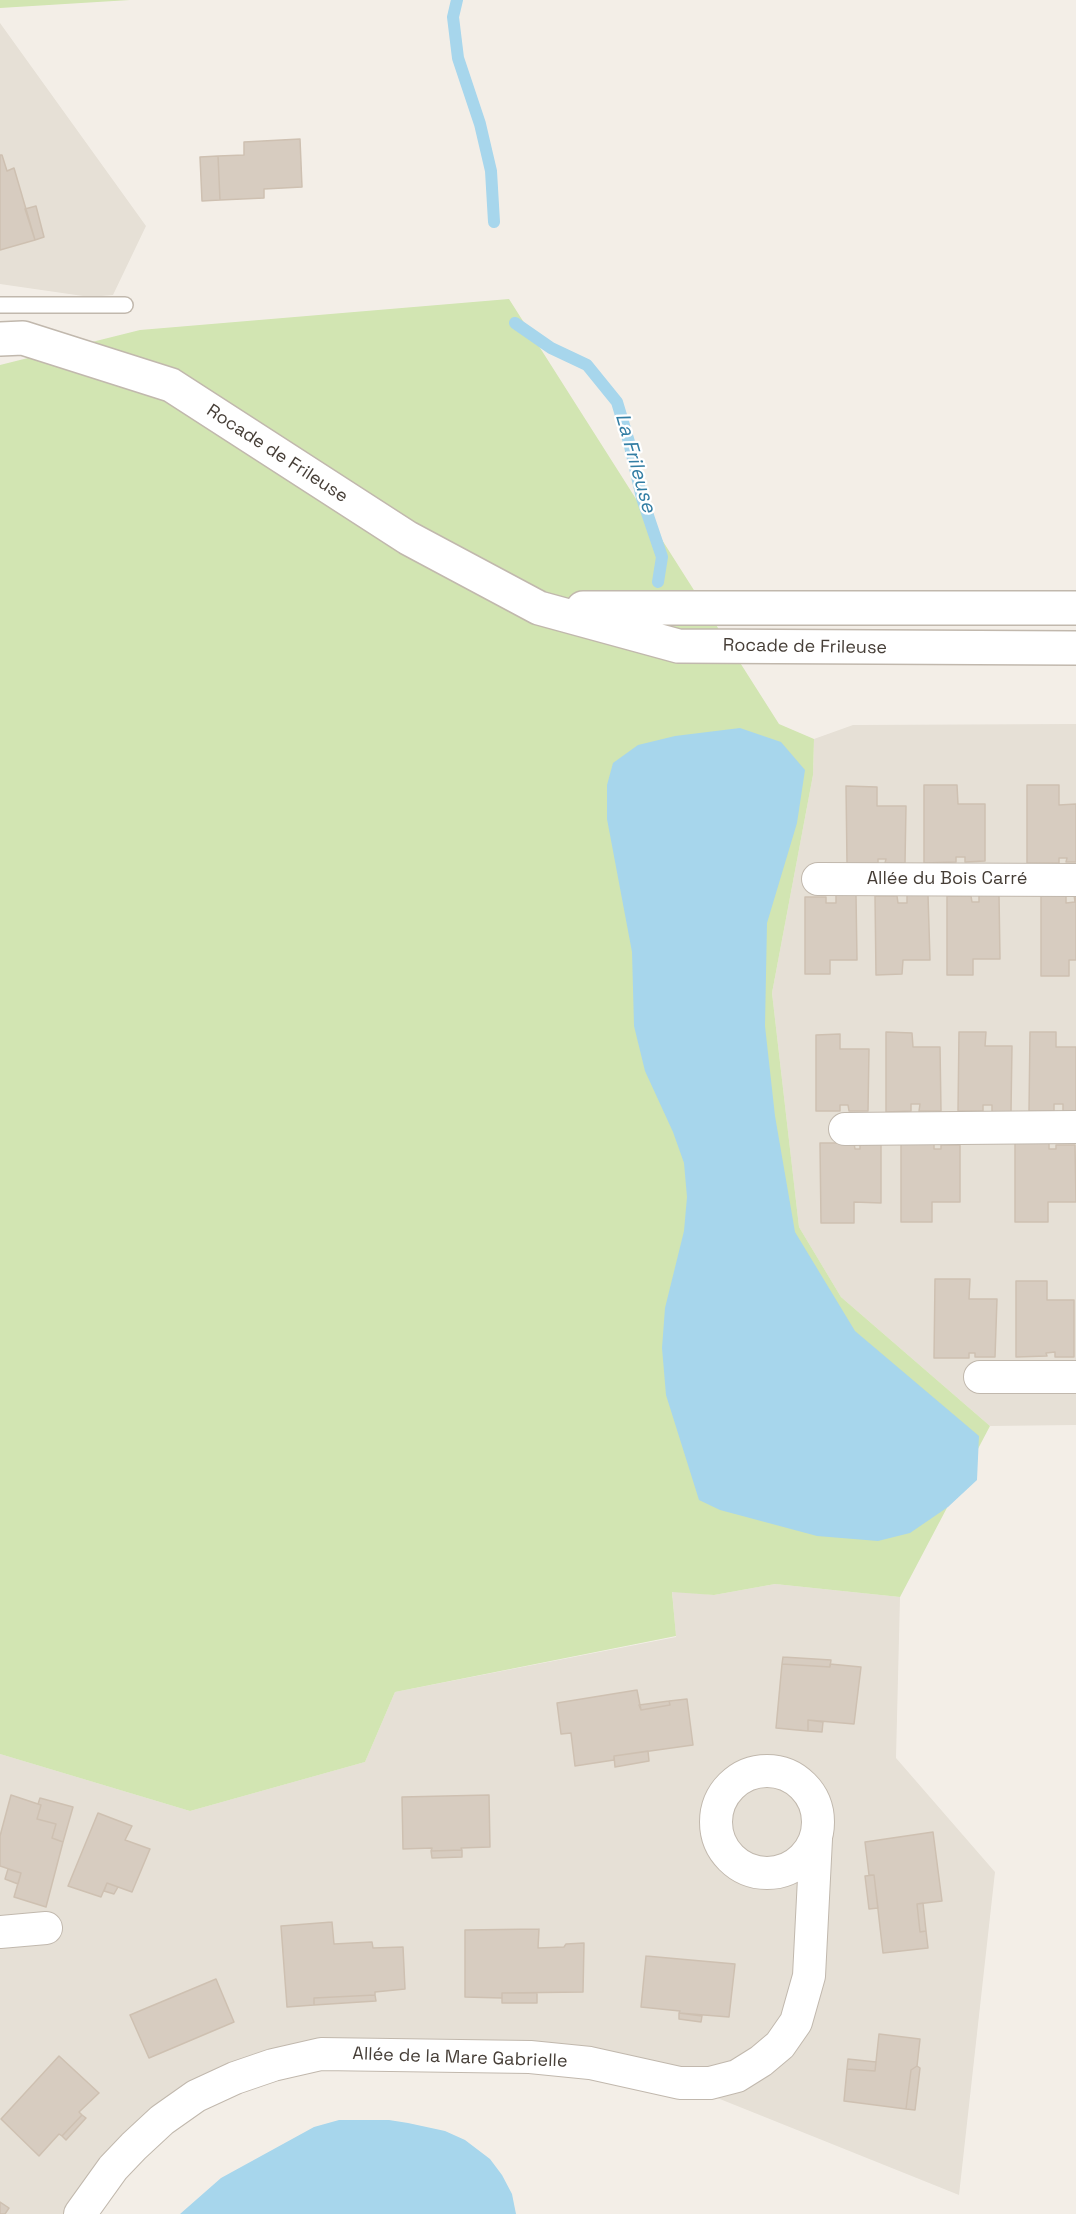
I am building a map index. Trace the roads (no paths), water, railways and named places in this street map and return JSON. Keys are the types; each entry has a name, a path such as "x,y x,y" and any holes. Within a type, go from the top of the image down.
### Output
{"street":[{"name":"Rocade de Frileuse","path":"0,339 23,338 171,385 408,538 539,608 678,646 1076,648"},
{"name":"Rocade de Frileuse","path":"539,608 1076,608"},
{"name":"Allée du Bois Carré","path":"818,879 1076,880"},
{"path":"845,1129 1076,1127"},
{"path":"980,1377 1076,1377"},
{"name":"Allée de la Mare Gabrielle","path":"80,2214 113,2168 134,2146 162,2121 196,2096 263,2068 321,2054 530,2057 590,2064 680,2083 710,2083 737,2076 780,2046 796,2022 809,1976 816,1839"},
{"path":"0,1932 46,1928"}],"lane":[{"path":"0,305 124,305"}],"water":[{"path":"740,728 781,742 805,770 797,823 767,923 765,1026 775,1116 795,1232 855,1331 979,1436 977,1480 948,1507 910,1533 878,1541 817,1536 720,1510 699,1500 666,1395 662,1348 665,1308 684,1231 687,1197 684,1163 673,1132 645,1071 634,1026 632,952 607,819 607,785 613,763 638,745 675,736"},
{"path":"339,2120 389,2120 408,2123 445,2131 465,2140 490,2159 502,2175 512,2194 516,2214 180,2214 221,2178 314,2127"}],"waterway":[{"name":"La Frileuse","path":"457,0 453,17 458,58 480,124 491,171 494,222"},
{"name":"La Frileuse","path":"515,323 551,348 587,365 617,402 642,498 662,557 658,582"}]}
